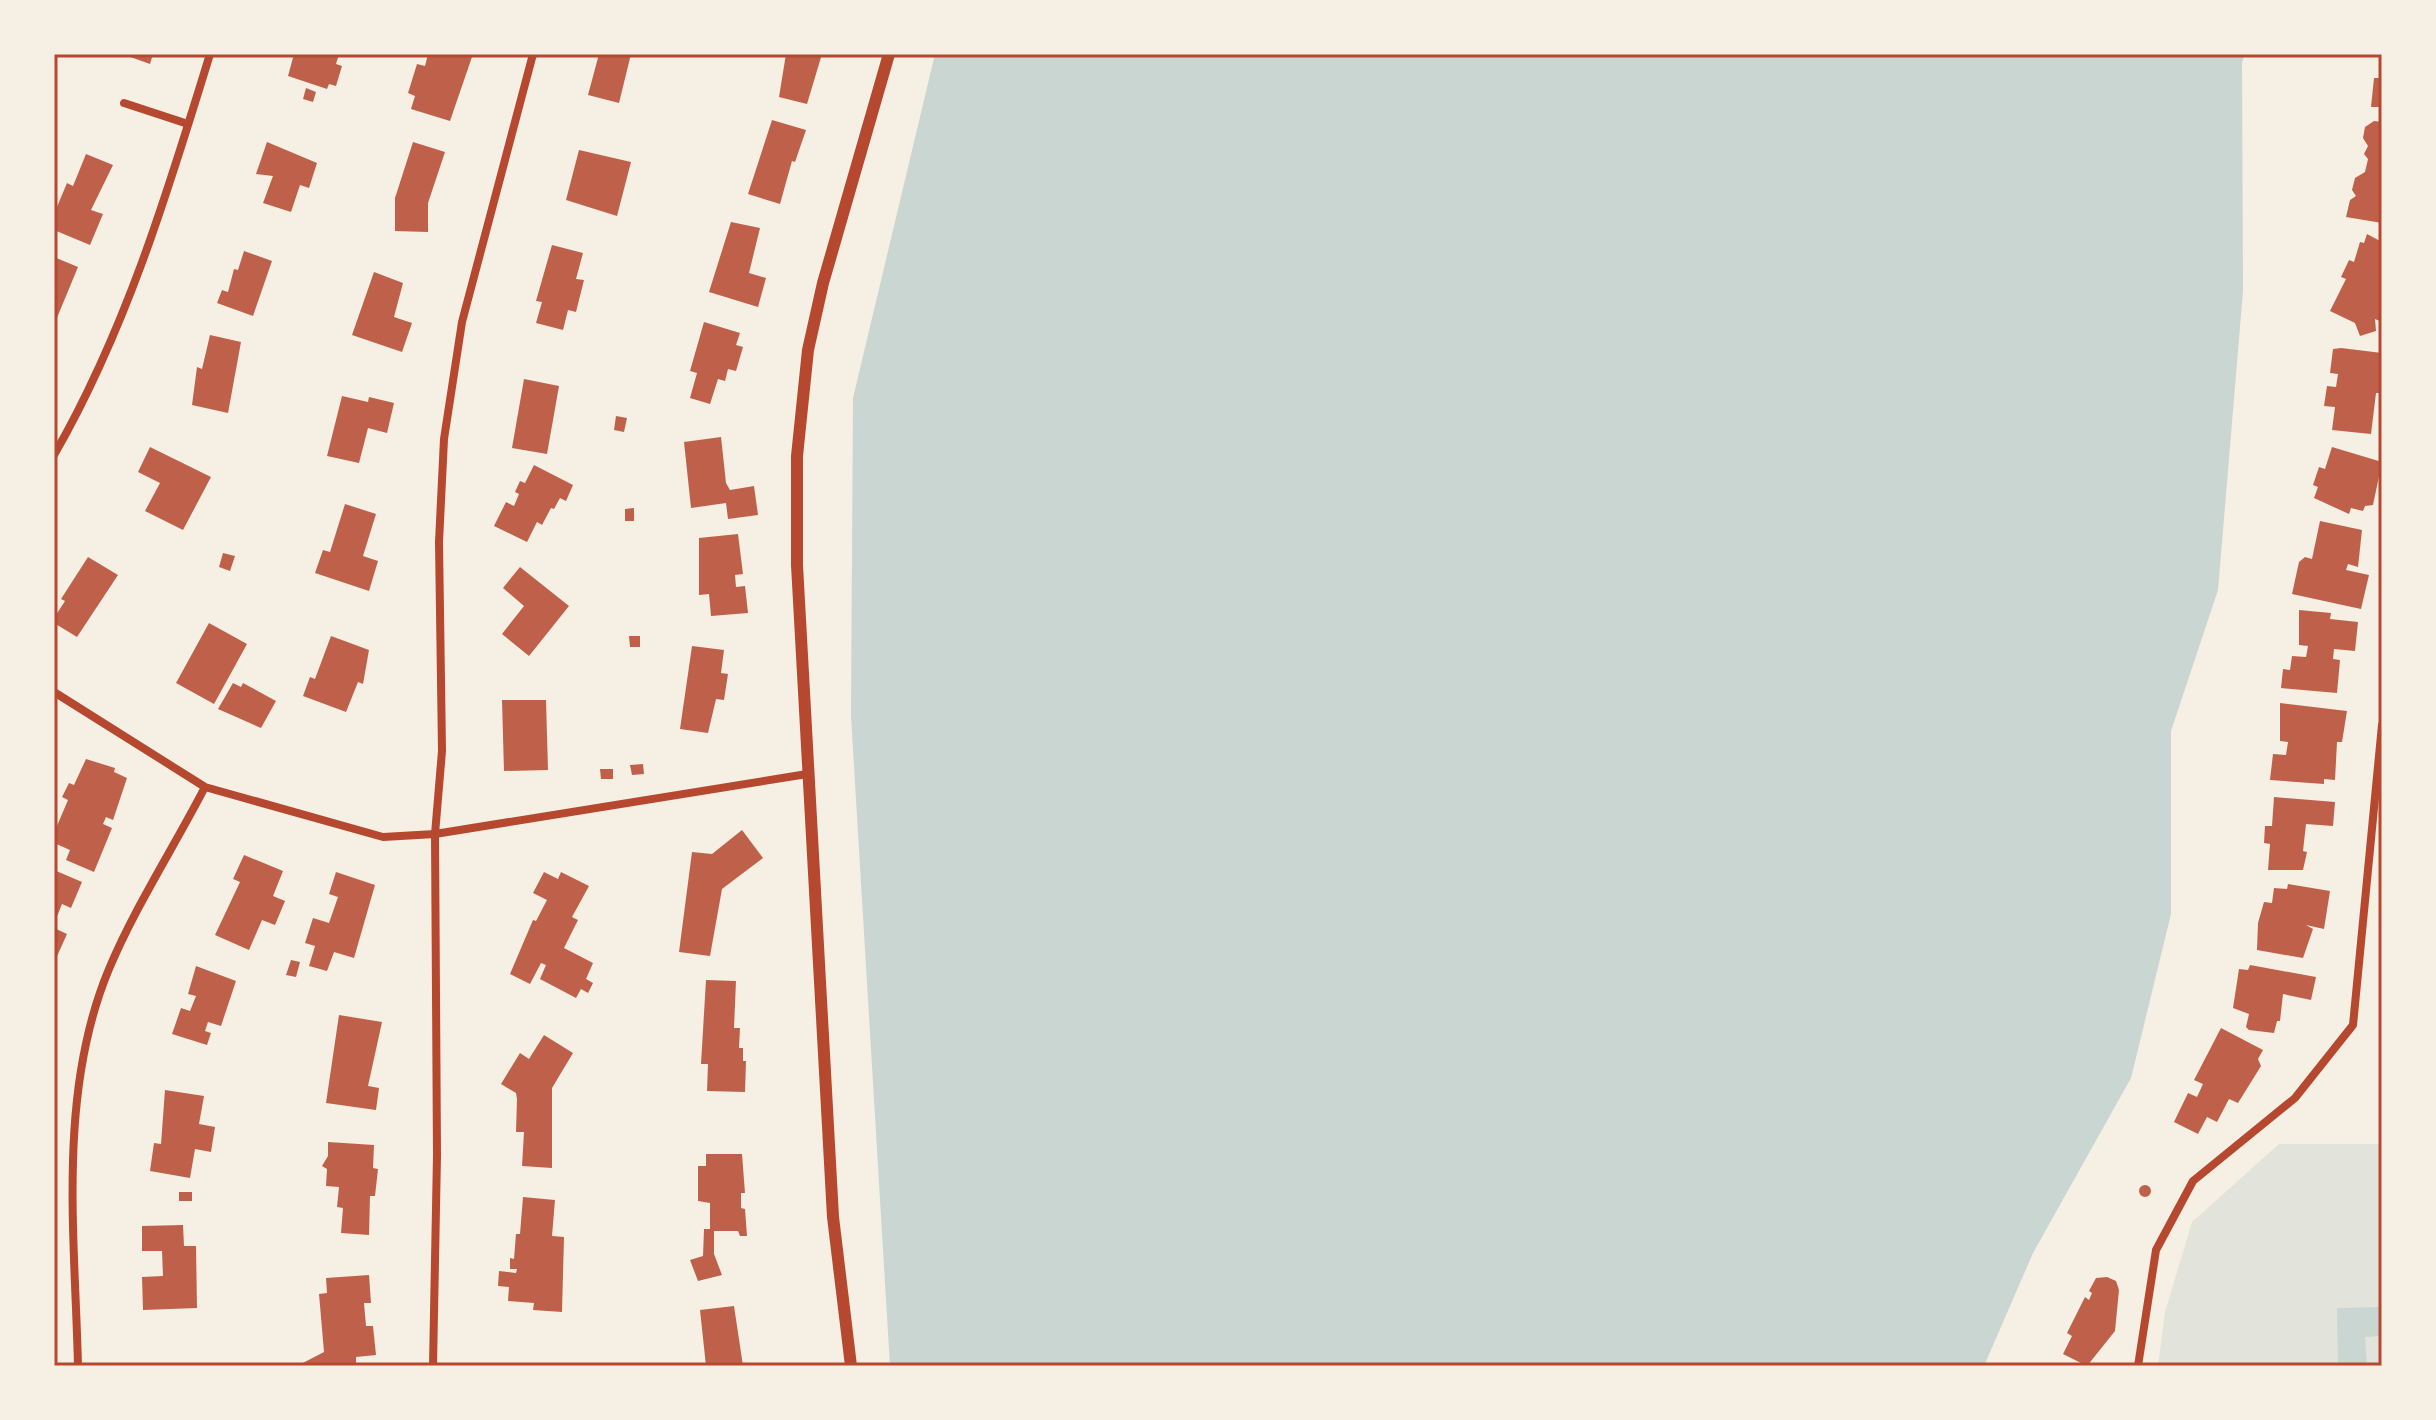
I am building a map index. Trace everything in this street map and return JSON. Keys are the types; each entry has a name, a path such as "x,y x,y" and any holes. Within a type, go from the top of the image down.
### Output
{"street":[{"path":"54,455 99,367 142,263 210,54"},
{"path":"433,1366 437,1155 435,834 442,751 439,542 451,374 533,54"},
{"path":"851,1366 833,1217 797,565 797,456 808,350 823,283 889,54"},
{"path":"124,103 188,124"},
{"path":"54,692 205,787 383,837 435,834 807,774"},
{"path":"2138,1366 2156,1250 2193,1181 2295,1098 2353,1025 2382,725"},
{"path":"78,1366 73,1170 76,1118 89,1042 109,970 205,787"}],"shaded area":[{"path":"935,54 2245,54 2242,62 2243,291 2218,590 2171,731 2171,914 2131,1078 2033,1253 1984,1366 890,1366 851,716 853,398"},
{"path":"2279,1144 2382,1144 2382,1366 2158,1366 2165,1312 2192,1222"},
{"path":"2382,1307 2382,1336 2365,1337 2367,1365 2338,1366 2337,1308"}],"building":[{"path":"122,54 153,54 150,64"},
{"path":"294,54 339,54 336,64 342,66 336,86 329,84 327,89 288,76"},
{"path":"428,54 473,54 450,121 411,109 415,96 408,93 417,64 425,66"},
{"path":"599,54 631,54 619,103 588,95"},
{"path":"786,54 822,54 807,104 779,97"},
{"path":"2374,78 2382,78 2382,107 2371,107"},
{"path":"306,88 316,92 313,102 303,99"},
{"path":"772,120 806,130 795,162 792,161 780,204 748,194"},
{"path":"2374,121 2382,122 2382,223 2346,217 2350,200 2356,196 2352,190 2355,178 2365,172 2368,159 2364,154 2368,146 2363,138 2365,127"},
{"path":"267,142 317,163 309,188 300,185 291,212 263,203 273,176 256,174"},
{"path":"413,142 445,152 428,203 428,232 395,231 395,198"},
{"path":"579,150 631,162 617,216 566,200"},
{"path":"86,154 113,165 91,210 103,214 90,245 54,230 54,214 67,183 73,186"},
{"path":"731,222 760,228 749,273 766,278 758,307 709,292"},
{"path":"2367,234 2382,242 2382,322 2375,319 2376,331 2360,336 2355,323 2330,311 2346,279 2341,277 2349,260 2354,262 2360,242 2364,243"},
{"path":"552,245 583,253 576,279 584,280 576,312 568,310 563,330 536,323 542,302 536,301"},
{"path":"244,251 272,261 253,316 217,303 222,290 228,292 234,269 238,270"},
{"path":"54,257 78,267 54,325"},
{"path":"374,272 403,283 394,317 412,323 402,352 352,335"},
{"path":"704,322 740,333 736,345 743,347 736,371 728,369 725,381 718,379 710,404 690,398 697,373 690,371"},
{"path":"210,335 241,342 228,413 192,405 197,367 202,369"},
{"path":"2333,349 2382,353 2382,393 2376,393 2371,434 2332,430 2335,407 2324,406 2327,386 2336,387 2338,374 2330,373"},
{"path":"524,379 559,386 547,454 512,448"},
{"path":"342,396 368,402 369,397 394,403 387,433 368,428 359,463 327,456"},
{"path":"616,416 627,418 624,432 614,430"},
{"path":"721,437 726,483 730,490 754,486 758,515 728,519 726,503 691,508 684,442"},
{"path":"150,447 211,477 183,530 145,511 160,483 138,472"},
{"path":"2332,447 2382,462 2373,505 2365,506 2363,511 2351,508 2349,514 2314,498 2318,487 2313,485 2319,467 2325,469"},
{"path":"534,465 573,485 566,501 560,498 542,525 537,522 527,542 494,526 506,502 514,506 520,481 525,483"},
{"path":"345,504 376,514 363,556 378,561 369,591 315,573 323,550 330,552"},
{"path":"634,508 634,521 625,521 625,509"},
{"path":"2320,521 2362,530 2358,567 2348,564 2346,570 2369,575 2361,609 2292,594 2299,562 2305,557 2312,559"},
{"path":"738,534 743,574 735,575 736,587 745,586 748,613 711,616 709,594 699,595 699,538"},
{"path":"223,553 235,556 230,571 219,567"},
{"path":"88,557 118,575 77,637 54,623 54,618 65,601 61,599"},
{"path":"520,567 569,606 529,656 502,634 524,606 503,588"},
{"path":"2299,610 2331,613 2330,619 2358,622 2355,651 2334,649 2333,659 2340,660 2337,693 2281,688 2283,669 2290,670 2292,656 2306,657 2308,646 2299,645"},
{"path":"209,623 247,644 214,704 176,683"},
{"path":"331,636 369,650 363,684 358,682 346,712 303,696 310,677 315,679"},
{"path":"629,636 640,636 640,647 630,647"},
{"path":"692,646 724,650 721,673 728,674 724,700 716,699 708,733 680,729"},
{"path":"233,683 241,687 243,683 276,701 261,728 218,709"},
{"path":"502,700 546,700 548,770 504,771"},
{"path":"2280,703 2347,711 2342,742 2337,742 2335,780 2324,779 2324,784 2270,780 2273,754 2286,755 2288,742 2280,741"},
{"path":"86,759 115,768 114,772 127,778 113,820 106,817 103,824 112,828 94,872 66,860 70,850 54,843 54,833 68,800 62,797 69,783 74,785"},
{"path":"643,764 644,774 632,775 630,765"},
{"path":"600,769 613,769 613,779 601,779"},
{"path":"2274,797 2335,802 2333,826 2306,824 2303,851 2307,852 2303,870 2268,870 2270,844 2264,843 2265,826 2272,826"},
{"path":"742,830 763,858 722,889 710,956 679,952 692,852 712,854"},
{"path":"244,855 283,871 273,896 285,901 275,925 262,920 249,950 215,935 240,882 233,879"},
{"path":"54,870 82,882 71,908 62,904 54,924"},
{"path":"336,872 375,885 354,958 334,952 327,971 309,966 315,946 305,943 313,918 329,923 338,897 329,894"},
{"path":"544,872 558,879 561,872 589,886 572,917 578,920 564,948 593,963 586,979 593,983 588,993 581,989 576,998 540,979 546,965 541,963 530,984 510,974 533,920 536,921 547,900 533,893"},
{"path":"2288,884 2330,891 2324,929 2306,925 2313,929 2303,958 2257,950 2258,923 2264,902 2272,903 2274,888 2287,889"},
{"path":"54,928 67,934 54,963"},
{"path":"291,960 300,962 296,977 286,975"},
{"path":"2250,965 2316,977 2311,1000 2283,994 2280,1021 2277,1021 2274,1033 2249,1030 2246,1027 2249,1014 2233,1008 2239,969 2248,970"},
{"path":"196,966 236,981 221,1026 208,1022 205,1031 211,1033 207,1045 172,1034 181,1008 190,1011 196,996 188,994"},
{"path":"706,980 736,981 734,1028 740,1028 739,1048 743,1048 743,1061 746,1061 745,1092 707,1091 708,1064 701,1064"},
{"path":"339,1015 382,1022 368,1086 379,1088 376,1110 326,1103"},
{"path":"2221,1028 2263,1050 2258,1059 2261,1066 2238,1103 2229,1099 2217,1122 2207,1117 2198,1134 2174,1122 2188,1093 2197,1097 2203,1084 2194,1080"},
{"path":"544,1035 573,1053 552,1088 552,1168 522,1166 524,1132 516,1132 516,1093 501,1084 520,1053 529,1059"},
{"path":"165,1090 204,1096 199,1124 215,1127 211,1152 195,1149 190,1178 150,1171 154,1143 161,1144"},
{"path":"328,1142 374,1145 373,1168 378,1169 375,1196 370,1196 369,1235 341,1233 343,1208 337,1207 339,1187 326,1186 327,1169 322,1166 328,1156"},
{"path":"706,1154 742,1154 745,1193 741,1193 741,1208 745,1209 747,1236 740,1236 738,1231 714,1231 714,1254 722,1275 698,1281 690,1260 703,1256 704,1229 710,1229 710,1203 698,1201 698,1166 706,1166"},
{"path":"2140,1186 2150,1186 2150,1196 2140,1196"},
{"path":"179,1192 192,1192 192,1201 179,1201"},
{"path":"523,1197 555,1200 552,1236 564,1237 562,1312 533,1310 534,1303 508,1301 509,1287 498,1286 499,1271 516,1273 517,1269 510,1269 510,1258 514,1259 516,1234 520,1234"},
{"path":"183,1225 184,1246 196,1246 197,1308 143,1310 142,1277 163,1276 162,1251 142,1251 142,1226"},
{"path":"369,1275 371,1303 364,1303 366,1326 373,1326 376,1355 356,1357 356,1366 297,1366 324,1352 319,1294 327,1293 326,1278"},
{"path":"2107,1277 2116,1281 2119,1290 2115,1331 2087,1366 2063,1354 2072,1336 2067,1333 2085,1297 2089,1300 2092,1293 2089,1291 2096,1278"},
{"path":"734,1306 743,1366 706,1366 700,1310"}]}
